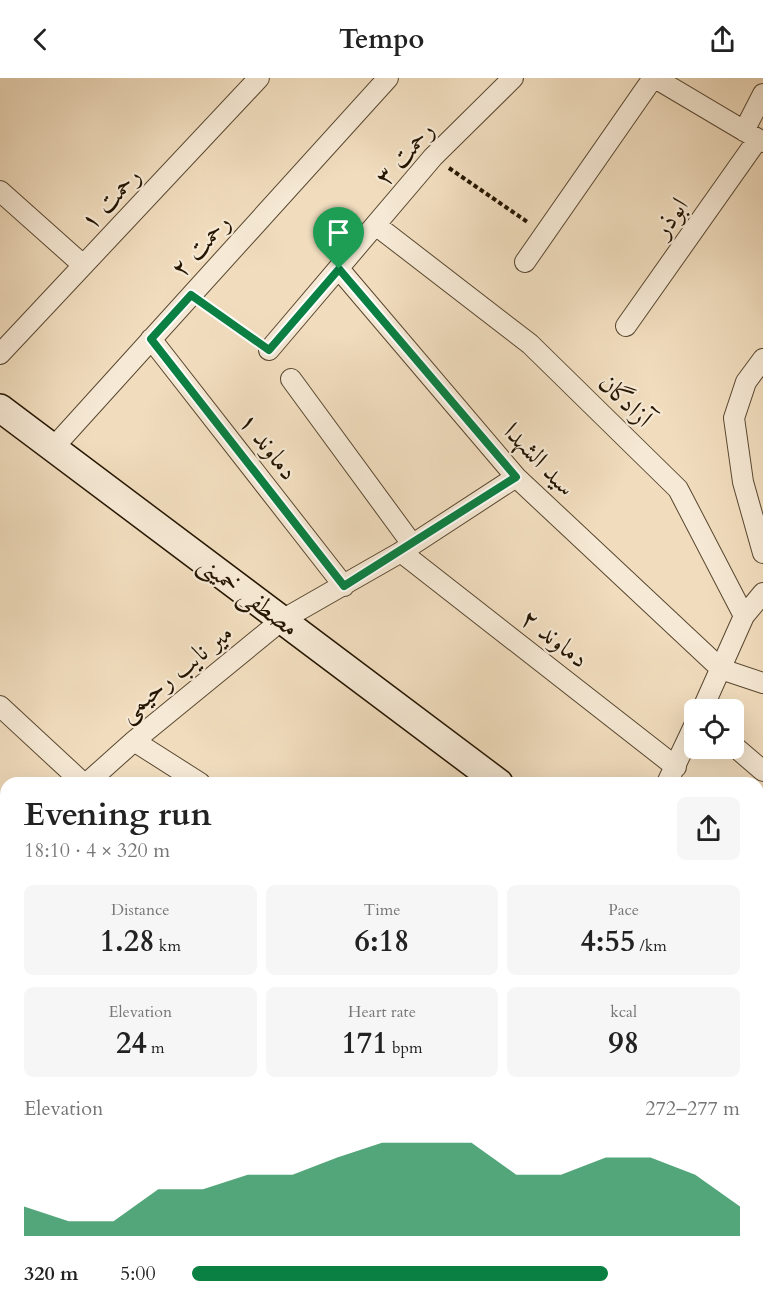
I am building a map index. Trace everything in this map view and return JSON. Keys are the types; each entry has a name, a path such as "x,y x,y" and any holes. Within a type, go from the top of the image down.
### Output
{"main road":[{"name":"مصطفی خمینی","path":"0,408 491,777"}],"street":[{"name":"رحمت ۱","path":"0,354 259,78"},
{"name":"رحمت ۲","path":"53,447 388,78"},
{"name":"رحمت ۳","path":"269,350 377,226 433,157 513,78"},
{"path":"525,262 654,78 755,137"},
{"name":"ابوذر","path":"626,326 755,137 763,94"},
{"path":"0,191 83,265"},
{"name":"آزادگان","path":"377,226 530,344 678,489 744,616"},
{"name":"سید الشهدا","path":"339,269 516,477 721,669"},
{"name":"دماوند ۱","path":"151,339 344,586"},
{"path":"761,540 743,482 734,418 746,382 763,360"},
{"name":"دماوند ۲","path":"291,379 407,548 671,775"},
{"name":"میر نایب رحیمی","path":"92,777 282,620 407,548 516,477"},
{"path":"707,699 744,616 763,593"},
{"path":"721,669 763,683"},
{"path":"0,706 78,777"},
{"path":"134,741 191,777"},
{"path":"671,775 684,747"},
{"path":"744,755 763,771"}],"path":[{"path":"433,157 544,234"},
{"path":"191,295 269,350"}],"route":[{"path":"339,269 516,477 344,586 151,339 191,295 269,350 339,269"}]}
